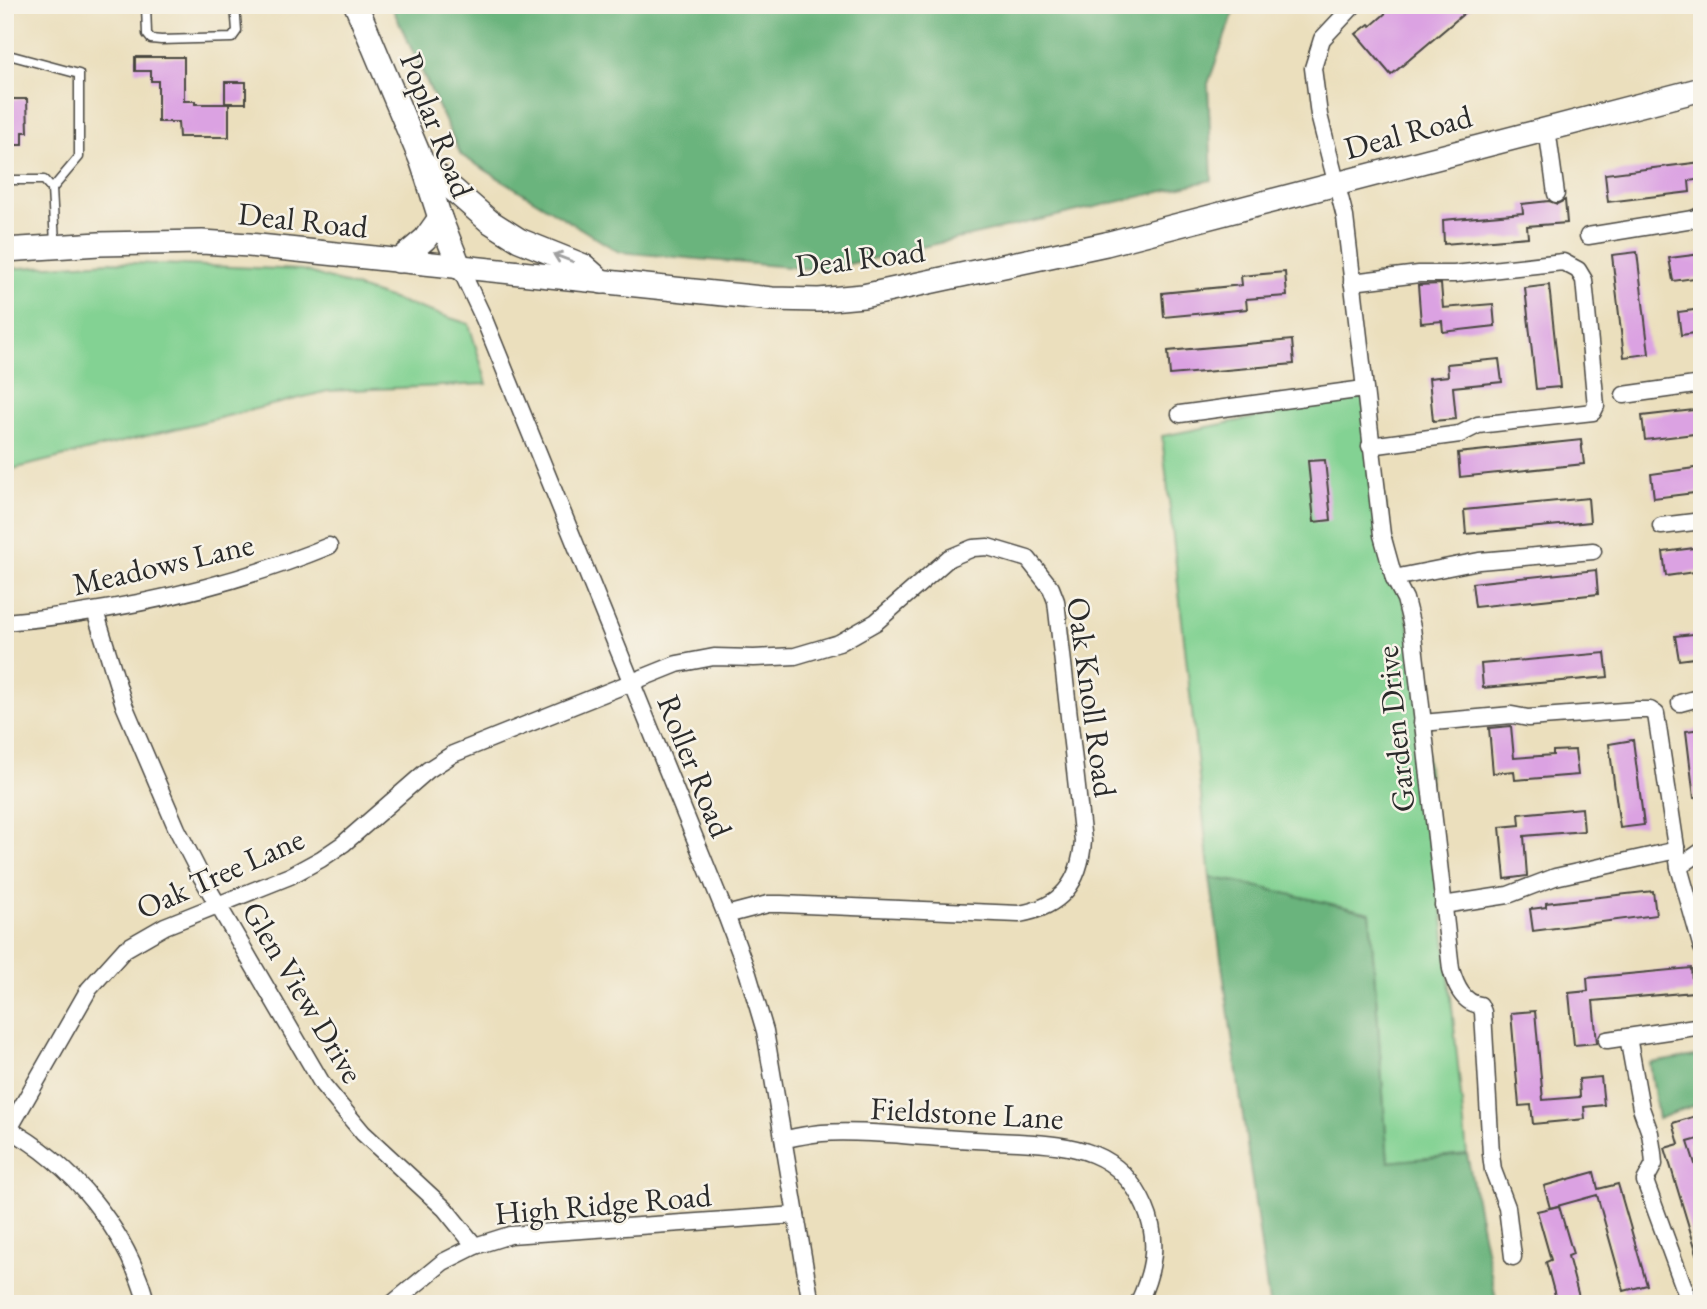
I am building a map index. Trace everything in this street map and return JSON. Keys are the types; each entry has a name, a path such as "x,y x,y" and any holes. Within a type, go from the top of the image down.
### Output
{"street":[{"name":"Poplar Road","path":"355,5 422,162 460,268"},
{"name":"Garden Drive","path":"1354,5 1322,39 1313,68 1319,115 1345,217 1382,535 1412,627 1451,969 1455,984 1465,1000 1480,1005 1483,1012 1491,1154 1493,1170 1507,1207 1513,1257"},
{"name":"Deal Road","path":"5,250 202,242 772,299 819,300 863,296 1106,244 1702,89"},
{"path":"1547,128 1556,194"},
{"path":"422,162 489,221 519,240 584,266 602,282"},
{"path":"1588,236 1693,219 1702,215"},
{"path":"399,261 425,239 440,218"},
{"path":"1352,282 1563,262 1578,270 1584,280 1596,406 1593,412 1478,425 1460,434 1370,446"},
{"name":"Roller Road","path":"460,268 484,319 748,974 765,1031 811,1304"},
{"path":"1625,395 1702,384"},
{"path":"1180,414 1364,389"},
{"path":"1661,526 1702,521"},
{"name":"Meadows Lane","path":"5,622 95,611 200,589 288,563 329,546"},
{"name":"Oak Knoll Road","path":"631,682 695,659 795,656 839,643 876,622 949,558 973,548 988,547 1028,559 1051,588 1056,601 1083,841 1082,858 1067,892 1038,911 1019,914 768,904 726,915"},
{"path":"1394,578 1479,561 1593,551"},
{"name":"Glen View Drive","path":"95,611 139,746 177,829 217,904 334,1100 363,1133 445,1209 475,1246"},
{"name":"Oak Tree Lane","path":"7,1128 89,989 107,966 133,942 217,904 290,876 321,859 343,844 428,771 453,754 631,682"},
{"path":"1680,703 1702,697"},
{"path":"1422,723 1512,715 1528,718 1650,710 1656,714 1679,867 1702,948"},
{"path":"1443,905 1508,895 1555,877 1677,850"},
{"path":"1679,867 1702,851"},
{"path":"1607,1040 1702,1026"},
{"path":"1628,1037 1641,1108 1650,1133 1653,1153 1654,1164 1645,1181 1690,1304"},
{"path":"7,1128 61,1167 104,1216 132,1264 147,1304"},
{"name":"Fieldstone Lane","path":"785,1139 828,1133 1052,1144 1090,1152 1117,1168 1130,1181 1149,1216 1155,1247 1153,1266 1138,1304"},
{"name":"High Ridge Road","path":"392,1304 443,1262 475,1246 518,1234 796,1215"}],"lane":[{"path":"146,5 147,34 150,39 161,40 232,38 237,31 235,5"},
{"path":"5,54 79,74 79,157 52,189"},
{"path":"5,180 44,180 52,189 55,247"}],"green space":[{"path":"391,5 1236,5 1208,84 1212,180 823,270 619,252 461,155"},
{"path":"109,262 303,270 469,324 487,384 328,391 5,471 5,269"},
{"path":"1364,396 1418,673 1467,1154 1388,1162 1370,913 1210,878 1162,436"},
{"path":"1210,878 1370,913 1388,1162 1467,1154 1497,1304 1269,1304"},
{"path":"1702,1055 1702,1102 1658,1119 1650,1063"}],"building":[{"path":"1395,5 1474,5 1391,75 1356,34 1369,24 1371,26"},
{"path":"135,57 184,57 184,101 195,101 195,104 229,104 229,137 179,137 178,122 158,122 158,81 151,81 151,71 135,71"},
{"path":"225,82 246,82 246,103 225,103"},
{"path":"5,99 27,99 28,132 23,132 23,145 5,145"},
{"path":"1702,162 1702,179 1689,181 1690,192 1608,202 1605,174"},
{"path":"1565,200 1567,223 1527,226 1528,237 1444,244 1443,220 1523,213 1522,204 1549,201 1557,204"},
{"path":"1637,252 1649,354 1624,357 1612,255"},
{"path":"1702,254 1702,277 1673,281 1669,258"},
{"path":"1285,272 1287,296 1246,299 1247,309 1164,317 1162,293 1242,285 1241,276"},
{"path":"1441,284 1443,308 1493,304 1495,326 1443,332 1442,321 1421,323 1418,285"},
{"path":"1549,285 1560,387 1536,389 1525,288"},
{"path":"1702,309 1702,332 1681,335 1678,312"},
{"path":"1292,340 1294,364 1170,375 1168,351"},
{"path":"1499,359 1502,382 1453,387 1456,419 1433,421 1429,378 1448,376 1447,364"},
{"path":"1702,409 1702,433 1645,440 1642,416"},
{"path":"1581,440 1584,464 1460,477 1458,453"},
{"path":"1325,460 1331,520 1314,522 1308,461"},
{"path":"1702,467 1702,492 1654,498 1651,474"},
{"path":"1588,498 1590,522 1466,534 1464,510"},
{"path":"1702,547 1702,571 1666,576 1663,552"},
{"path":"1596,570 1598,594 1475,607 1472,583"},
{"path":"1702,633 1702,657 1679,660 1675,636"},
{"path":"1605,653 1608,677 1483,688 1481,664"},
{"path":"1511,726 1514,758 1575,750 1578,775 1515,780 1514,771 1493,773 1489,728"},
{"path":"1702,729 1702,797 1694,798 1686,731"},
{"path":"1633,740 1644,825 1620,828 1609,744"},
{"path":"1582,808 1584,831 1524,836 1527,876 1505,879 1500,827 1520,825 1519,814"},
{"path":"1653,891 1656,915 1533,931 1530,909 1546,907 1546,903"},
{"path":"1691,968 1693,992 1593,1001 1597,1043 1574,1045 1569,993 1588,991 1587,978"},
{"path":"1535,1011 1543,1100 1580,1097 1579,1079 1601,1077 1604,1105 1584,1107 1585,1119 1533,1124 1531,1105 1519,1106 1511,1013"},
{"path":"1702,1114 1702,1138 1688,1142 1702,1186 1702,1259 1699,1260 1665,1148 1679,1144 1673,1123"},
{"path":"1594,1172 1598,1189 1618,1184 1647,1285 1624,1291 1597,1195 1550,1208 1544,1186"},
{"path":"1559,1206 1573,1254 1568,1256 1579,1297 1557,1303 1546,1262 1551,1260 1537,1211"}]}
